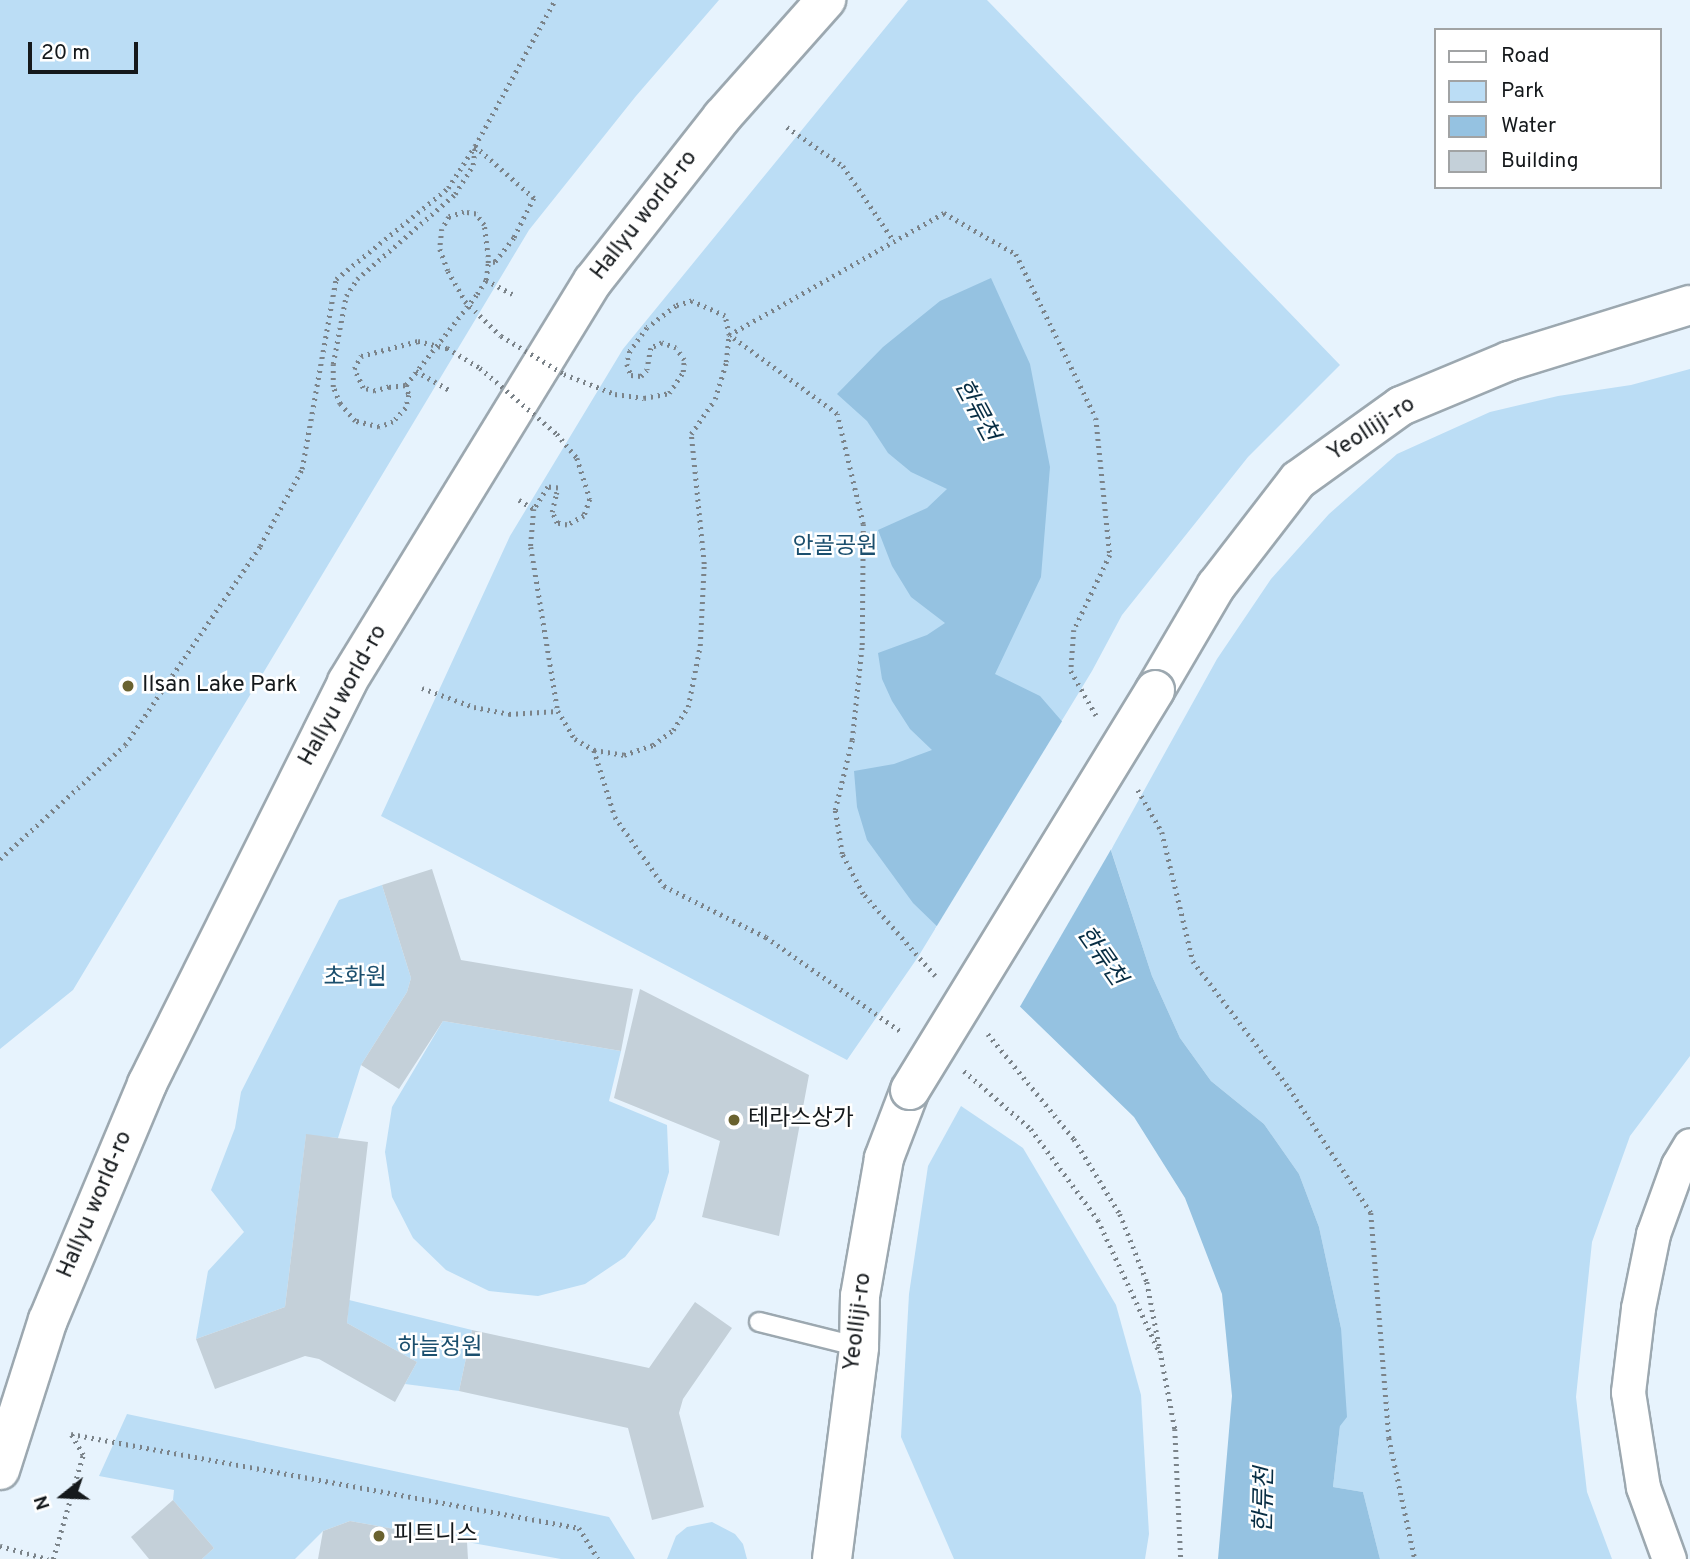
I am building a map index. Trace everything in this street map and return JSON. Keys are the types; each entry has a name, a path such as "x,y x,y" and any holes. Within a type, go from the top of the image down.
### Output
{"main road":[{"name":"Hallyu world-ro","path":"0,1470 48,1320 147,1084 347,682 593,281 722,117 826,0"},
{"name":"Yeolliji-ro","path":"832,1559 859,1347 860,1296 884,1158 910,1090 1216,586 1298,480 1401,406 1509,361 1690,304"}],"street":[{"path":"1669,1559 1643,1487 1628,1392 1638,1308 1653,1234 1678,1165 1690,1145"}],"lane":[{"path":"759,1322 859,1347"}],"path":[{"path":"0,859 125,745 260,546 302,468 336,279 449,188 555,0"},
{"path":"787,127 843,166 894,241"},
{"path":"475,146 534,198 514,238 495,262 488,260"},
{"path":"406,385 409,395 405,408 393,422 379,427 355,421 340,404 333,387 333,364 346,296 356,279 455,194 473,165 475,146"},
{"path":"486,280 468,304 436,345 416,371 406,385 375,390 363,388 354,369 361,356 418,341 436,345 480,368 557,434 577,458 590,499 584,516 567,526 557,523 552,512 558,488 548,487 534,509 531,547 558,711 575,739 594,750 624,755 653,745 673,730 688,707 700,646 704,564 691,434 715,400 726,362 729,335 725,316 692,301 676,306 647,328 630,351 627,364 631,375 641,376 647,370 651,348 662,343 676,348 684,360 683,372 669,393 643,398 615,394 564,374 501,336 468,304 447,271 440,249 442,229 449,217 464,212 476,214 484,225 488,260 486,280"},
{"path":"729,335 944,213 1016,254 1096,418 1110,555 1074,629 1071,671 1097,717"},
{"path":"486,280 512,294"},
{"path":"416,371 451,391"},
{"path":"519,500 534,509"},
{"path":"422,688 474,707 509,714 558,711"},
{"path":"594,750 615,817 664,886 766,937 911,1038"},
{"path":"1136,786 1162,832 1193,961 1289,1088 1371,1213 1389,1438 1415,1559"},
{"path":"955,1066 977,1079 1031,1129 1098,1220 1163,1360"},
{"path":"0,1546 50,1559 83,1455 71,1434 579,1528 598,1559"}],"green space":[{"name":"Ilsan Lake Park","path":"0,0 719,0 636,96 529,230 73,990 0,1049"},
{"name":"안골공원","path":"908,0 987,0 1340,365 1248,457 1122,615 1092,671 918,957 847,1060 381,816 510,536 623,349"},
{"path":"1690,369 1690,1056 1630,1136 1592,1242 1576,1397 1587,1492 1612,1559 1380,1559 1363,1492 1333,1487 1340,1426 1341,1328 1319,1227 1299,1174 1264,1124 1211,1081 1180,1038 1152,976 1111,850 1217,659 1271,579 1329,514 1397,454 1490,412 1558,396 1631,385"},
{"name":"초화원","path":"382,885 411,978 407,992 361,1065 338,1138 306,1135 285,1307 196,1339 208,1271 244,1232 211,1190 235,1128 241,1092 339,900"},
{"path":"443,1021 621,1051 609,1101 667,1125 669,1172 655,1219 625,1257 585,1284 538,1296 489,1291 446,1270 413,1238 392,1197 385,1152 392,1107"},
{"path":"961,1106 1023,1148 1116,1305 1141,1395 1149,1534 1145,1559 954,1559 901,1437 909,1294 928,1166"},
{"name":"하늘정원","path":"349,1300 472,1330 459,1391 405,1384 417,1362 347,1323"},
{"path":"127,1414 609,1517 635,1559 561,1559 350,1521 323,1531 295,1559 202,1559 214,1548 173,1500 174,1490 99,1476"},
{"path":"712,1522 735,1534 743,1544 747,1559 667,1559 676,1536 687,1527"}],"water":[{"name":"한류천","path":"991,278 1030,364 1050,467 1041,577 995,674 1040,696 1073,734 1152,976 1180,1038 1211,1081 1264,1124 1299,1174 1319,1227 1341,1328 1347,1417 1340,1426 1333,1487 1363,1492 1380,1559 1218,1559 1232,1396 1222,1294 1185,1198 1134,1117 913,903 867,840 857,807 854,771 894,764 932,750 910,729 892,701 882,679 878,653 927,635 945,623 911,597 892,566 878,530 927,508 947,489 911,472 888,453 867,421 837,394 883,347 940,301"}],"pier":[{"path":"1064,718 1076,733 1113,846 1018,1010 935,929"}],"building":[{"path":"432,869 461,960 633,989 621,1051 443,1021 399,1089 361,1065 407,992 411,978 382,885"},
{"name":"테라스상가","path":"640,989 809,1075 779,1236 702,1217 720,1141 614,1098"},
{"path":"306,1134 368,1142 347,1323 417,1362 395,1402 319,1359 305,1356 215,1389 196,1339 285,1307"},
{"path":"695,1302 732,1328 683,1399 679,1413 704,1507 652,1520 628,1428 459,1391 472,1330 649,1368"},
{"path":"173,1500 214,1548 202,1559 149,1559 131,1537"},
{"name":"피트니스","path":"350,1521 467,1542 468,1559 318,1559 323,1531"}],"place":[{"name":"Ilsan Lake Park","path":"128,686"},
{"name":"테라스상가","path":"734,1120"},
{"name":"피트니스","path":"379,1536"}]}
